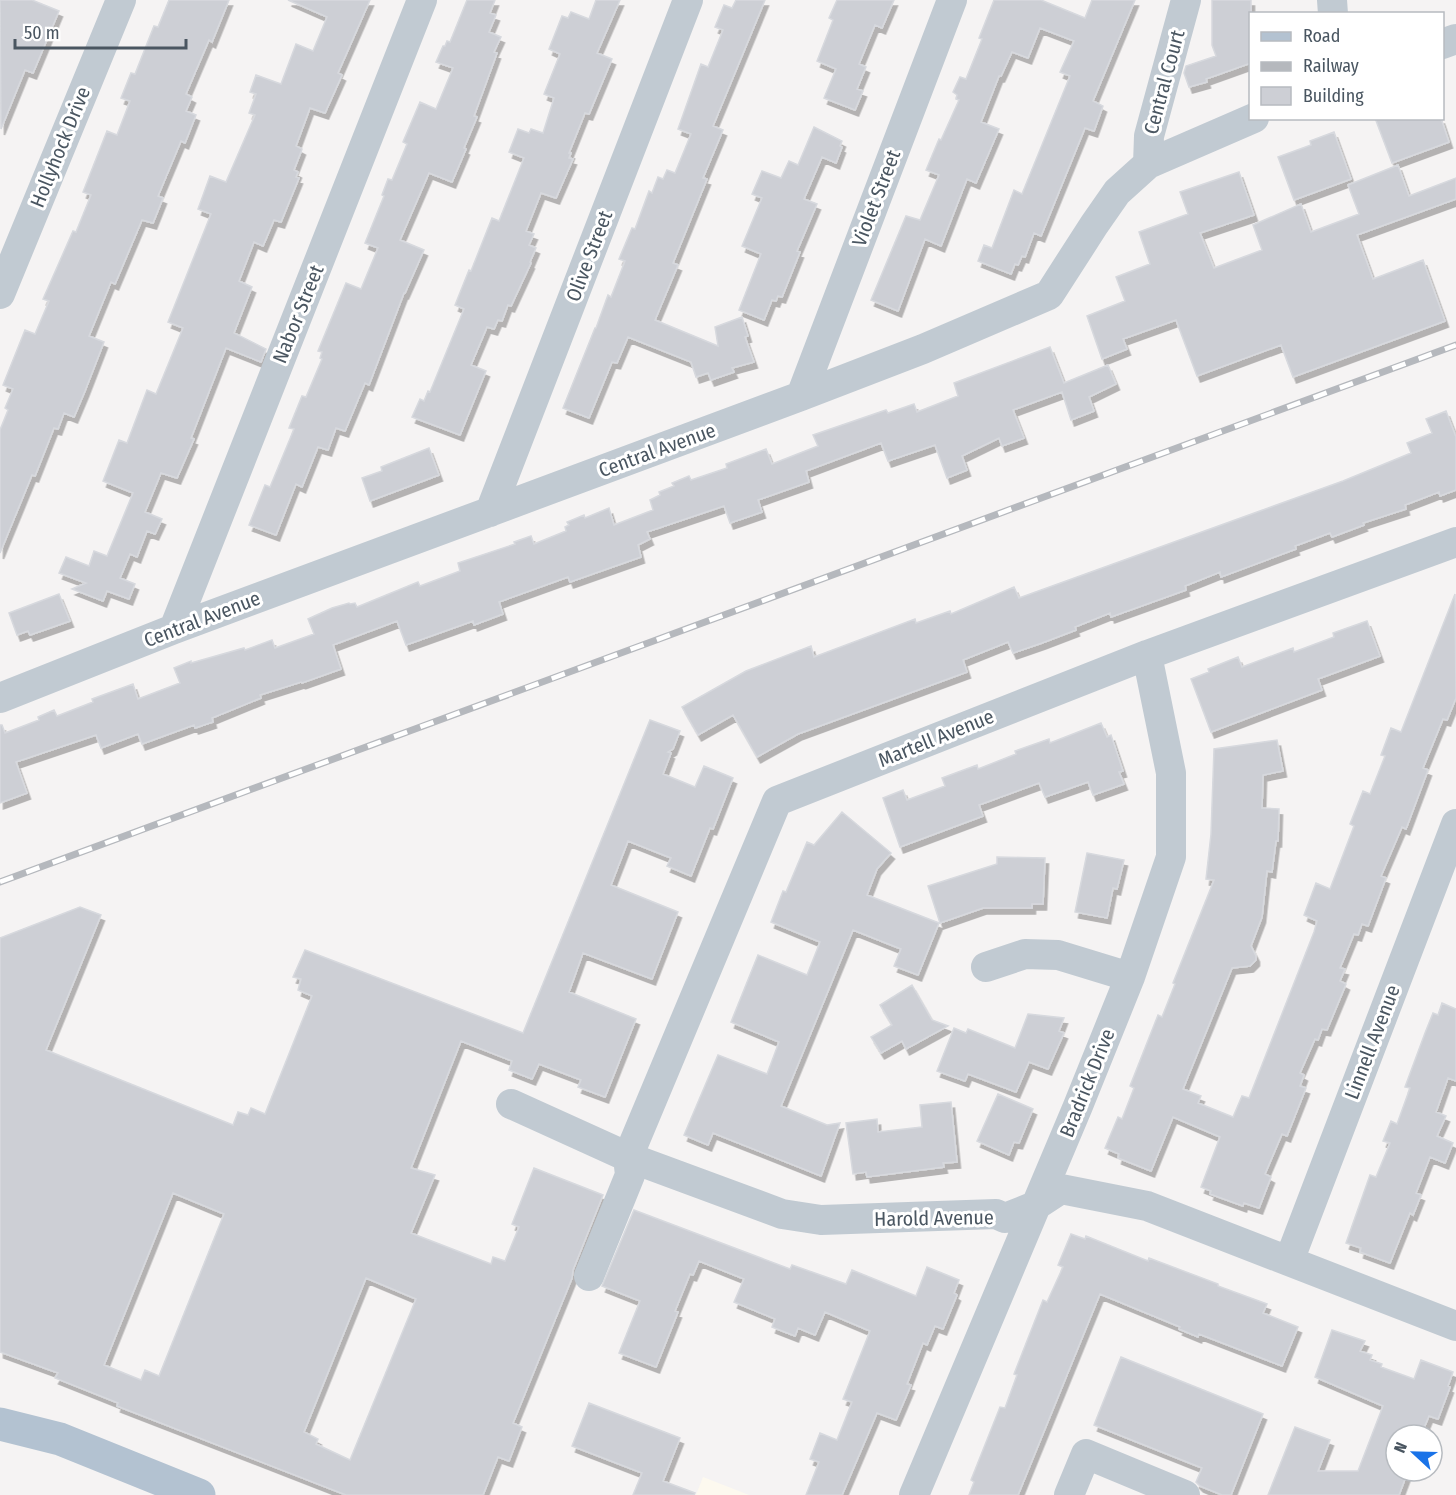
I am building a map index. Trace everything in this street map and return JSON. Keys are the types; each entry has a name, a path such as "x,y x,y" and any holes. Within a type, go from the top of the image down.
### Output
{"main road":[{"path":"0,1424 60,1439 199,1495"}],"street":[{"name":"Hollyhock Drive","path":"0,294 121,0"},
{"name":"Nabor Street","path":"174,628 422,0"},
{"name":"Olive Street","path":"490,512 688,0"},
{"name":"Violet Street","path":"801,396 952,0"},
{"name":"Central Court","path":"1148,164 1149,136 1186,0"},
{"name":"Central Avenue","path":"0,698 174,628 801,396 923,349 1049,295 1117,192 1148,164 1249,120"},
{"name":"Martell Avenue","path":"589,1276 630,1175 628,1156 777,801 1147,655 1456,542"},
{"name":"Bradrick Drive","path":"914,1495 1130,977 1171,857 1171,773 1147,655"},
{"name":"Linnell Avenue","path":"1289,1261 1456,824"},
{"path":"986,967 1025,954 1058,956 1130,977"},
{"name":"Harold Avenue","path":"511,1104 628,1156 782,1214 821,1220 996,1214 1005,1218 1035,1206 1061,1189 1147,1206 1456,1326"},
{"path":"1069,1495 1086,1454 1185,1495"}],"shaded area":[{"path":"703,1477 749,1495 696,1495"}],"building":[{"path":"0,0 32,0 59,11 33,73 25,70 1,129"},
{"path":"169,0 229,0 212,42 209,40 186,94 192,97 186,111 196,115 185,143 181,141 158,196 163,198 153,223 142,220 115,284 111,282 89,336 104,342 85,391 74,417 64,413 58,429 54,428 0,553 0,430 8,410 5,408 13,389 3,385 25,330 35,334 49,301 43,299 73,231 76,232 91,195 83,192 107,131 117,135 130,101 121,98 131,73 135,74 154,26 158,27"},
{"path":"288,0 370,0 338,73 342,75 325,113 310,108 296,146 302,149 294,170 298,172 296,177 299,178 281,222 274,220 263,246 254,242 239,281 252,287 234,333 266,349 261,362 226,348 191,438 194,439 177,478 161,473 145,512 162,519 155,534 147,531 137,557 130,554 120,578 135,584 129,599 107,591 103,601 72,589 86,583 59,573 66,557 89,566 94,551 107,556 133,493 103,481 119,440 127,443 147,390 156,394 183,328 168,322 211,214 198,209 210,176 226,182 255,115 249,113 256,94 250,92 256,75 281,84 296,44 313,51 327,17"},
{"path":"467,0 495,0 490,13 496,15 489,32 501,37 494,52 497,53 474,116 477,117 464,148 466,149 452,182 429,173 400,240 424,250 404,293 369,385 365,383 345,431 336,428 328,450 318,447 302,487 296,484 276,535 249,525 265,485 270,487 294,429 289,428 302,396 306,397 322,359 320,358 322,352 318,351 346,283 361,289 378,248 365,243 384,196 382,195 388,179 392,180 407,144 403,142 420,102 436,109 453,68 436,62 443,46 447,41 450,42"},
{"path":"596,0 620,0 597,53 612,59 589,114 585,113 569,153 571,153 569,158 573,159 556,198 541,193 526,231 534,234 529,245 536,248 531,263 502,321 498,320 494,329 487,327 471,365 486,371 460,435 412,417 420,399 424,401 428,391 430,392 464,309 455,305 469,270 471,271 492,218 499,221 524,158 509,152 518,129 529,133 531,129 543,133 554,98 544,94 560,54 549,49 562,16 568,18 571,12 589,19"},
{"path":"736,0 765,0 713,126 723,130 703,178 707,179 673,263 678,265 655,320 718,346 715,327 742,317 748,336 745,337 754,362 732,368 734,372 711,380 708,373 696,377 691,362 628,337 617,363 612,362 589,418 563,408 608,295 611,297 625,261 619,259 632,228 635,229 649,191 652,193 658,177 663,179 667,170 675,173 691,134 678,129 701,64 708,67 723,30 715,27 724,5 732,8"},
{"path":"837,0 894,0 882,28 875,25 859,64 866,67 857,89 863,91 855,110 824,98 836,69 817,61 833,20 829,18"},
{"path":"994,0 1041,0 1085,18 1092,0 1135,0 1093,101 1103,106 1094,131 1085,128 1041,236 1034,233 1025,257 1022,256 1018,265 1015,264 1011,274 978,261 984,245 992,248 1014,190 1022,194 1070,76 1060,72 1074,41 1040,28 1028,58 1012,52 999,76 981,122 999,129 976,183 967,179 941,246 925,239 898,311 871,300 906,216 920,220 939,175 926,170 959,100 953,92 960,77 966,79"},
{"path":"1212,0 1251,0 1249,64 1206,79 1207,82 1189,87 1184,73 1186,66 1216,56 1212,45"},
{"path":"1376,120 1442,120 1449,142 1392,163"},
{"path":"814,127 842,141 840,146 842,147 836,163 822,157 804,199 817,204 797,251 800,252 782,297 778,296 776,301 772,300 764,320 739,310 761,254 742,246 762,198 752,194 762,171 781,178 789,161 798,165"},
{"path":"1334,132 1351,179 1294,200 1278,157 1311,145 1310,141"},
{"path":"1398,165 1409,196 1456,178 1456,199 1357,235 1373,279 1423,260 1445,321 1293,377 1281,345 1197,376 1176,320 1123,339 1127,349 1102,359 1087,316 1125,301 1116,277 1150,264 1139,232 1188,214 1180,192 1239,172 1254,215 1200,233 1214,268 1262,250 1253,225 1301,204 1311,232 1359,214 1348,185"},
{"path":"1050,347 1064,383 1108,365 1116,384 1089,397 1094,411 1071,420 1062,392 1013,410 1024,438 1002,446 999,438 962,456 967,470 947,478 935,445 888,461 881,443 806,471 809,482 758,500 762,512 730,523 724,506 647,532 650,539 638,545 641,557 570,582 568,577 499,602 503,614 474,625 473,621 406,645 397,621 333,645 341,669 260,695 261,698 212,718 213,722 195,728 194,725 142,744 138,734 101,748 96,735 16,762 27,793 0,803 0,725 5,733 39,720 38,717 54,710 57,716 93,702 92,699 133,684 138,699 180,683 174,668 191,661 191,663 244,648 245,650 272,640 275,648 314,634 308,619 332,608 349,603 355,603 357,607 418,582 420,586 460,571 458,563 515,544 514,542 531,536 534,544 566,531 565,527 569,525 567,522 584,515 585,518 609,508 614,525 653,510 650,500 660,495 659,492 674,486 672,483 689,476 691,480 727,468 726,464 766,449 772,464 818,446 813,435 886,410 888,413 914,404 917,412 958,396 954,383"},
{"path":"1446,411 1456,437 1456,490 1440,496 1439,492 1405,505 1406,509 1363,523 1364,525 1332,537 1330,533 1295,546 1296,549 1221,577 1220,572 1185,586 1186,590 1111,617 1110,613 1075,627 1076,630 1013,653 1008,642 963,660 967,672 798,734 757,757 733,715 698,735 682,707 746,671 811,646 814,657 915,619 916,623 950,611 951,614 1014,587 1019,598 1343,481 1411,453 1407,443 1432,433 1426,419"},
{"path":"429,448 439,475 370,501 362,478 382,471 381,467"},
{"path":"59,594 70,621 30,635 28,631 17,635 9,613"},
{"path":"1455,594 1456,698 1447,720 1443,719 1423,768 1428,770 1406,829 1402,827 1381,876 1386,878 1368,926 1362,924 1358,935 1354,934 1340,968 1345,969 1340,981 1346,984 1327,1030 1322,1029 1318,1040 1315,1039 1300,1073 1304,1075 1300,1086 1306,1088 1287,1136 1282,1134 1265,1174 1271,1177 1259,1208 1244,1203 1243,1206 1210,1194 1211,1191 1201,1187 1220,1137 1173,1117 1151,1171 1118,1158 1119,1154 1105,1148 1118,1117 1122,1119 1134,1088 1130,1086 1158,1015 1162,1017 1214,880 1206,879 1211,834 1214,749 1277,740 1283,771 1263,775 1262,808 1279,809 1278,841 1276,841 1272,872 1267,871 1262,917 1251,946 1256,960 1250,966 1232,968 1183,1089 1201,1096 1198,1103 1233,1117 1242,1096 1249,1098 1314,932 1317,921 1304,915 1316,883 1330,889 1354,826 1350,824 1363,791 1370,794 1385,756 1381,755 1391,728 1401,732"},
{"path":"1367,621 1380,656 1318,679 1322,690 1211,732 1191,679 1209,672 1208,669 1238,657 1242,667 1293,648 1294,652 1334,637 1333,633"},
{"path":"650,720 680,731 673,749 668,752 671,753 663,774 695,787 704,766 733,778 691,876 667,866 671,858 628,841 611,885 678,912 652,979 583,953 569,992 636,1019 605,1097 578,1087 581,1080 539,1064 532,1079 509,1070 512,1061 461,1041 411,1168 435,1175 411,1233 491,1264 493,1257 505,1261 519,1227 512,1224 534,1168 603,1195 513,1423 522,1427 509,1461 498,1457 483,1495 346,1495 117,1406 118,1403 55,1378 58,1373 0,1352 0,938 80,907 101,915 46,1050 233,1125 238,1112 248,1115 251,1108 265,1114 312,996 298,990 301,979 293,977 305,950 523,1033","holes":["173,1193 224,1214 159,1376 145,1370 141,1380 104,1365","366,1278 416,1299 350,1460 316,1444 318,1439 304,1432"]},
{"path":"1101,723 1107,737 1111,735 1123,771 1119,772 1124,784 1093,795 1088,782 1045,797 1039,783 979,805 983,816 900,847 883,798 903,790 907,800 945,786 942,778 977,765 978,769 1016,754 1015,751 1049,739 1050,743"},
{"path":"842,812 891,853 877,869 867,895 939,923 918,975 894,966 901,949 853,930 781,1106 827,1125 840,1123 821,1176 713,1133 708,1145 684,1135 718,1055 767,1074 779,1042 731,1022 758,955 807,975 820,942 771,922 807,842 814,845"},
{"path":"1087,853 1124,860 1117,889 1113,888 1107,918 1075,912"},
{"path":"997,857 1045,858 1043,904 1032,904 1032,908 983,908 940,923 928,886 997,864"},
{"path":"912,985 932,1020 948,1026 906,1049 902,1041 881,1053 871,1037 892,1025 880,1005"},
{"path":"1442,1003 1456,1009 1456,1081 1448,1078 1436,1112 1446,1116 1437,1136 1453,1143 1445,1163 1430,1157 1416,1193 1421,1195 1413,1215 1410,1213 1390,1263 1360,1252 1361,1248 1346,1243 1370,1175 1376,1177 1390,1143 1383,1141 1391,1121 1397,1124 1410,1088 1405,1087 1433,1013 1438,1015"},
{"path":"1028,1014 1064,1018 1059,1031 1064,1033 1048,1069 1029,1062 1016,1092 968,1074 965,1081 937,1071 954,1028 966,1033 968,1029 1015,1048"},
{"path":"998,1094 1033,1109 1019,1143 1014,1142 1009,1155 977,1141"},
{"path":"951,1102 957,1162 943,1163 944,1167 867,1177 866,1172 853,1174 846,1123 877,1119 878,1132 922,1127 920,1105"},
{"path":"634,1210 790,1269 792,1265 846,1284 852,1270 916,1296 927,1267 959,1280 954,1293 957,1295 943,1329 935,1326 927,1345 923,1343 907,1384 911,1385 896,1420 877,1413 842,1495 806,1495 819,1462 810,1459 820,1433 837,1440 852,1402 843,1399 870,1331 825,1312 815,1335 798,1328 795,1336 772,1327 775,1319 734,1302 744,1279 699,1261 693,1275 690,1274 656,1367 619,1353 640,1301 602,1286"},
{"path":"1071,1234 1085,1239 1086,1236 1148,1261 1149,1258 1267,1304 1263,1313 1298,1327 1282,1366 1199,1334 1198,1337 1179,1329 1180,1327 1100,1294 1018,1495 969,1495 974,1482 971,1480 1000,1407 1005,1408 1017,1375 1014,1374 1043,1300 1047,1302 1063,1267 1058,1265"},
{"path":"1332,1330 1365,1341 1360,1351 1372,1355 1370,1360 1382,1364 1381,1367 1414,1379 1421,1360 1453,1372 1438,1419 1429,1416 1426,1423 1384,1423 1384,1483 1404,1483 1399,1495 1268,1495 1295,1427 1330,1440 1318,1471 1358,1471 1383,1406 1315,1377"},
{"path":"1121,1357 1263,1414 1231,1495 1222,1495 1200,1486 1196,1482 1202,1468 1094,1425"},
{"path":"589,1403 680,1438 663,1481 695,1493 694,1495 633,1495 642,1473 572,1446"}],"railway":[{"path":"0,882 1456,345"}]}
